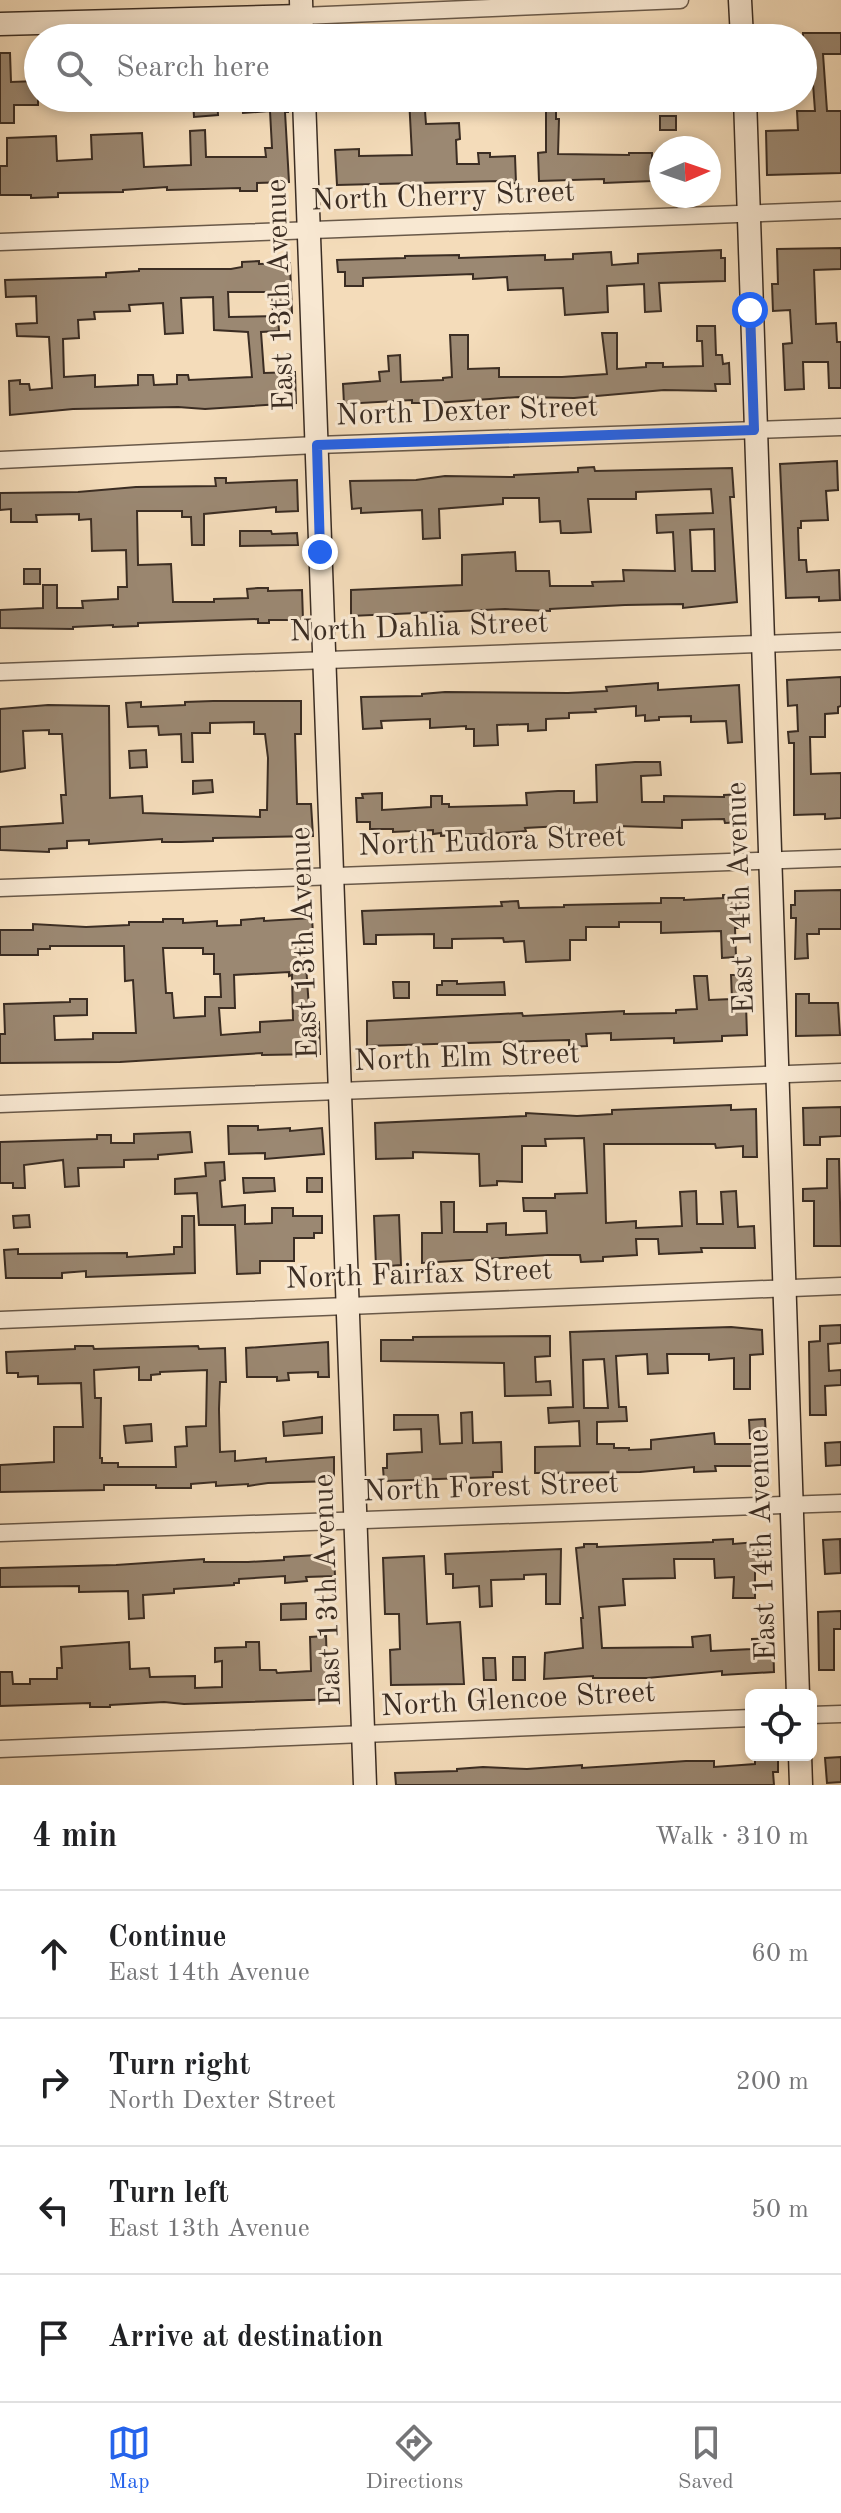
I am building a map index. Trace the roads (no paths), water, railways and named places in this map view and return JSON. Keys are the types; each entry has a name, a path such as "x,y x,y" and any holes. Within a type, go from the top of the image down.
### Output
{"main road":[{"path":"740,0 741,24"},
{"path":"0,24 302,18"},
{"name":"East 13th Avenue","path":"305,112 365,1785"},
{"name":"East 14th Avenue","path":"745,112 798,1689"},
{"path":"800,1761 801,1785"}],"street":[{"path":"302,18 680,0"},
{"name":"North Cherry Street","path":"0,242 841,210"},
{"name":"North Dexter Street","path":"0,460 317,445 841,427"},
{"name":"North Dahlia Street","path":"0,672 841,641"},
{"name":"North Eudora Street","path":"0,888 841,858"},
{"name":"North Elm Street","path":"0,1104 841,1072"},
{"name":"North Fairfax Street","path":"0,1320 841,1286"},
{"name":"North Forest Street","path":"0,1533 841,1503"},
{"path":"817,1715 841,1714"},
{"name":"North Glencoe Street","path":"0,1749 745,1718"}]}
